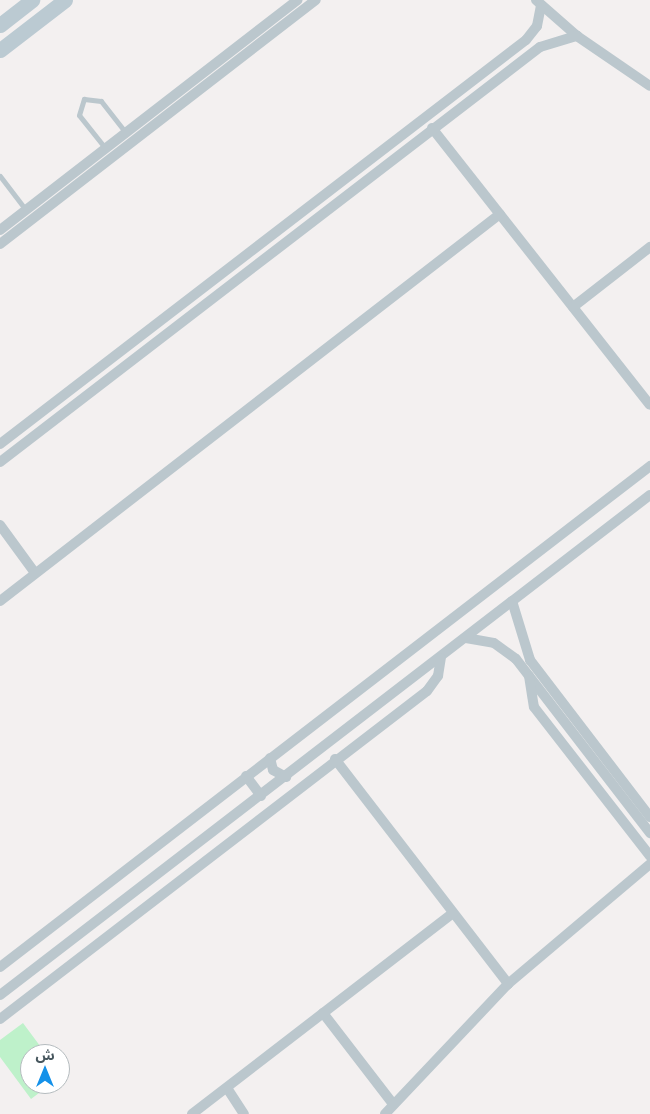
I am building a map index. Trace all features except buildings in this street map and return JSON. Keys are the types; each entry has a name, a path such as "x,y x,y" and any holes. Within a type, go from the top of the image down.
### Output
{"street":[{"path":"0,25 32,0"},
{"path":"0,50 65,0"},
{"path":"0,244 298,0"},
{"path":"2,224 26,210 126,133 158,116 316,0"},
{"path":"539,2 577,36 650,86"},
{"path":"0,444 526,40 538,26 539,2"},
{"path":"0,462 432,128 540,47 577,36"},
{"path":"432,128 650,404"},
{"path":"0,601 500,214"},
{"path":"573,307 650,247"},
{"path":"0,967 650,466"},
{"path":"0,995 441,658 512,600 650,495"},
{"path":"0,525 36,573"},
{"path":"512,600 530,660 650,817"},
{"path":"466,638 502,648 530,676 650,833"},
{"path":"0,1019 335,759 427,691 438,676 441,658"},
{"path":"530,676 534,707 650,856"},
{"path":"270,758 273,770 286,777"},
{"path":"335,759 508,984"},
{"path":"246,776 261,796"},
{"path":"385,1114 508,984 650,864"},
{"path":"192,1114 453,913"},
{"path":"323,1013 393,1104"},
{"path":"227,1088 244,1114"}],"lane":[{"path":"106,149 79,115 84,99 101,101 126,133"},
{"path":"0,176 26,210"}],"green space":[{"path":"23,1023 39,1044 20,1044 20,1084 0,1057 0,1040"},
{"path":"27,1094 38,1094 31,1099"}]}
